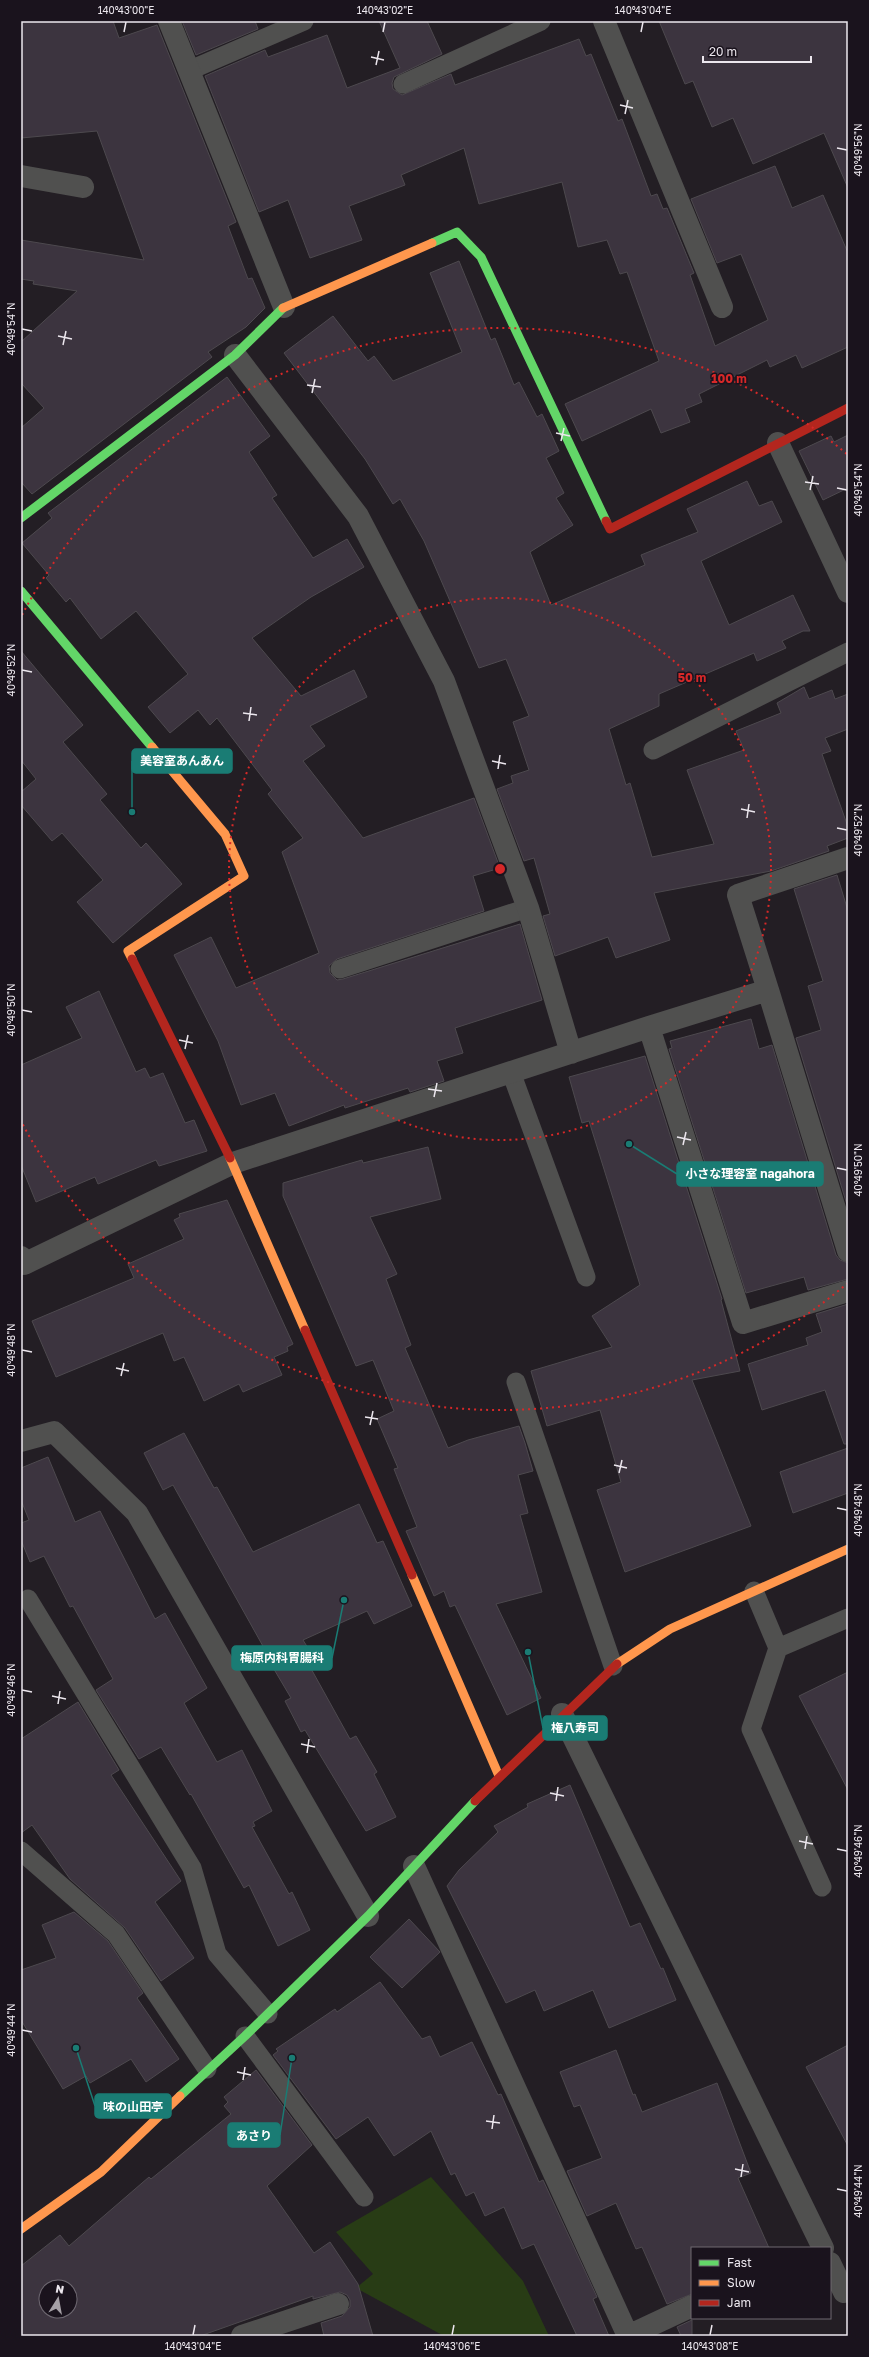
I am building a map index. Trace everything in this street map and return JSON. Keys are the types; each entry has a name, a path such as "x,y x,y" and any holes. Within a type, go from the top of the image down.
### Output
{"street":[{"path":"169,21 284,307"},
{"path":"604,21 722,307"},
{"path":"21,176 83,187"},
{"path":"21,518 235,355 284,307 457,232 481,257 610,529 848,408"},
{"path":"235,355 358,516 444,681 528,908 571,1053"},
{"path":"778,443 848,592"},
{"path":"21,591 225,834 244,876 128,951 233,1163 499,1776"},
{"path":"848,858 738,895 848,1251"},
{"path":"21,1257 24,1264 233,1163 649,1027 768,990"},
{"path":"649,1027 743,1323 848,1291"},
{"path":"21,1441 54,1432 138,1513 368,1916"},
{"path":"21,2228 101,2172 207,2069 245,2036 368,1916 499,1776 613,1666 670,1629 848,1549"},
{"path":"562,1714 821,2247"},
{"path":"414,1866 628,2336 691,2306"},
{"path":"831,2267 844,2292"},
{"path":"242,2336 338,2304"}],"lane":[{"path":"188,71 304,21"},
{"path":"403,84 541,21"},
{"path":"653,750 848,652"},
{"path":"340,969 528,908"},
{"path":"511,1072 586,1277"},
{"path":"516,1382 613,1666"},
{"path":"754,1592 778,1648 751,1729 822,1887"},
{"path":"28,1599 192,1868 217,1954 268,2014"},
{"path":"778,1648 848,1618"},
{"path":"21,1851 116,1934 207,2069"},
{"path":"245,2036 364,2197"}],"green space":[{"path":"431,2177 523,2281 549,2336 444,2336 356,2288 373,2274 336,2232"}],"building":[{"path":"21,21 113,21 119,38 157,25 236,222 228,226 248,279 252,278 265,308 246,327 208,352 212,357 32,494 21,482 21,428 44,408 21,383 21,342 77,291 33,284 34,281 21,279 21,240 144,260 97,131 21,138"},
{"path":"182,21 255,21 258,29 196,55"},
{"path":"379,21 427,21 442,54 394,77 392,83 393,89 402,95 451,74 455,85 579,39 586,56 591,54 618,121 622,119 651,196 657,194 663,209 667,208 694,273 690,275 715,346 768,320 741,254 717,263 691,199 775,166 792,208 823,195 848,253 848,347 802,368 796,355 770,367 767,360 699,394 702,402 685,409 690,422 661,433 651,409 582,441 565,404 659,361 627,272 620,274 607,240 578,247 562,182 479,204 464,148 401,175 405,185 349,206 362,240 310,258 288,200 259,212 205,76 265,50 268,57 327,35 347,88 400,68"},
{"path":"659,21 848,21 848,188 824,133 753,164 733,118 712,127 693,81 685,84"},
{"path":"459,261 491,340 495,338 514,385 519,382 537,417 542,414 559,451 546,458 564,493 556,498 573,525 530,552 551,605 645,565 641,555 698,532 687,509 747,481 759,506 772,501 782,522 701,561 729,625 793,595 810,631 803,631 782,641 786,648 757,661 754,653 659,694 659,706 609,729 626,785 630,783 652,857 714,844 687,770 744,750 736,731 781,713 777,703 804,687 809,699 832,690 835,699 848,694 848,729 825,738 831,751 822,754 848,827 848,838 827,846 829,851 771,871 654,893 670,940 616,958 608,937 555,956 543,916 550,914 534,858 524,861 497,789 513,783 511,776 529,770 513,722 529,716 506,659 479,668 424,541 400,499 393,504 365,459 284,353 333,316 368,361 374,356 393,381 462,352 430,273"},
{"path":"227,377 270,436 249,452 277,495 272,498 313,558 347,539 364,567 311,597 252,638 301,696 354,670 367,697 310,726 325,746 303,761 363,838 474,798 500,868 473,876 484,911 337,959 329,966 330,973 337,980 343,979 520,924 542,1000 455,1028 463,1053 437,1061 444,1081 410,1092 408,1088 345,1108 344,1105 289,1126 275,1093 241,1105 218,1041 174,955 211,937 236,988 319,953 282,852 303,838 268,794 272,790 217,718 210,725 198,710 170,733 148,707 188,674 136,611 101,639 70,598 66,602 46,578 49,575 22,543 52,518 48,513"},
{"path":"848,435 848,488 823,500 799,451 831,436 834,442"},
{"path":"21,651 83,725 63,742 107,794 100,800 141,848 146,843 182,884 113,943 77,902 103,880 62,833 52,841 21,805 21,792 36,779 21,760"},
{"path":"837,875 848,911 848,1208 796,1038 821,1030 808,986 823,981 794,889"},
{"path":"99,991 136,1072 145,1068 150,1078 163,1073 185,1123 194,1120 207,1151 159,1166 156,1160 98,1184 95,1177 36,1202 21,1165 21,1065 82,1038 66,1007"},
{"path":"751,1019 759,1049 772,1045 836,1255 840,1260 848,1263 848,1279 808,1290 804,1277 746,1293 669,1049 672,1048 670,1041"},
{"path":"645,1056 722,1299 721,1300 740,1371 692,1380 751,1526 625,1572 597,1490 621,1482 600,1410 547,1426 531,1371 612,1347 592,1316 640,1285 589,1121 582,1123 569,1077"},
{"path":"428,1147 441,1199 370,1217 397,1274 386,1279 411,1345 405,1348 448,1448 468,1440 519,1426 533,1471 518,1475 528,1513 520,1515 542,1592 496,1604 541,1698 507,1715 455,1605 450,1607 444,1591 434,1596 406,1531 417,1527 394,1469 398,1468 377,1419 394,1411 373,1360 356,1366 283,1196 283,1183 362,1160 363,1163"},
{"path":"227,1200 293,1344 287,1347 288,1351 274,1357 282,1375 243,1392 239,1384 204,1401 184,1357 174,1361 163,1333 56,1377 32,1321 134,1278 128,1264 184,1239 174,1220 180,1217 179,1214"},
{"path":"848,1304 848,1444 844,1444 825,1390 762,1410 748,1364 808,1345 806,1338 822,1332 816,1314"},
{"path":"184,1433 214,1488 217,1487 253,1552 359,1504 377,1543 383,1541 412,1606 374,1624 367,1611 303,1640 316,1661 309,1665 350,1739 356,1736 377,1772 374,1774 396,1817 366,1831 305,1730 301,1732 285,1701 291,1698 262,1649 264,1648 173,1485 163,1490 144,1453"},
{"path":"848,1448 848,1493 793,1513 780,1472"},
{"path":"48,1457 75,1522 100,1511 155,1619 165,1613 207,1688 184,1703 217,1762 242,1750 272,1811 253,1822 255,1826 252,1827 289,1894 292,1892 310,1930 278,1946 249,1885 244,1888 191,1794 190,1795 161,1747 139,1759 96,1690 113,1679 73,1606 70,1607 44,1556 30,1562 21,1540 21,1523 29,1520 21,1500 21,1468"},
{"path":"848,1672 848,1790 799,1696"},
{"path":"78,1702 119,1770 111,1775 181,1881 155,1902 194,1958 161,1981 125,1928 70,1879 32,1825 21,1833 21,1739"},
{"path":"570,1785 630,1927 640,1923 661,1969 663,1968 676,2000 609,2028 593,1990 544,2011 535,1990 506,2003 447,1886 459,1870 498,1832 494,1826 528,1807 527,1804"},
{"path":"74,1912 108,1941 143,1993 137,1998 179,2059 146,2082 131,2059 90,2083 86,2076 63,2089 21,2020 21,1970 56,1958 42,1925"},
{"path":"409,1919 440,1952 402,1988 370,1957"},
{"path":"380,1982 422,2039 430,2036 440,2057 472,2042 498,2095 501,2094 539,2182 543,2180 597,2297 593,2299 609,2336 577,2336 534,2244 522,2249 504,2207 485,2216 474,2192 466,2196 455,2173 451,2175 431,2131 394,2156 368,2117 336,2139 273,2055 278,2051 276,2049 335,2009 337,2012"},
{"path":"848,2045 848,2146 806,2067"},
{"path":"616,2050 633,2095 635,2094 642,2112 717,2083 751,2173 738,2178 769,2247 691,2247 691,2294 667,2304 642,2247 636,2249 616,2203 587,2216 567,2171 602,2158 580,2105 574,2107 560,2072"},
{"path":"256,2070 312,2145 267,2186 314,2253 330,2242 358,2284 373,2336 324,2336 321,2323 342,2316 350,2307 350,2300 347,2295 340,2292 313,2299 313,2296 200,2336 21,2336 21,2266 60,2235 69,2246 149,2177 151,2179 231,2114 224,2106 228,2102 224,2097"},
{"path":"692,2320 692,2336 681,2336 677,2327"}],"traffic: fast":[{"path":"432,243 457,232 481,257 606,521"},
{"path":"21,518 235,355 283,308"},
{"path":"21,591 152,747"},
{"path":"180,2096 245,2036 368,1916 475,1801"}],"traffic: slow":[{"path":"283,308 432,243"},
{"path":"132,959 128,951 244,876 225,834 152,747"},
{"path":"230,1158 305,1330"},
{"path":"617,1664 670,1629 848,1549"},
{"path":"412,1575 499,1776"},
{"path":"21,2229 101,2172 180,2096"}],"traffic: jam":[{"path":"606,521 610,529 848,408"},
{"path":"132,959 230,1158"},
{"path":"305,1330 412,1575"},
{"path":"475,1801 617,1664"}],"place":[{"name":"美容室あんあん","path":"132,812"},
{"name":"小さな理容室 nagahora","path":"629,1144"},
{"name":"梅原内科胃腸科","path":"344,1600"},
{"name":"権八寿司","path":"528,1652"},
{"name":"味の山田亭","path":"76,2048"},
{"name":"あさり","path":"292,2058"}]}
